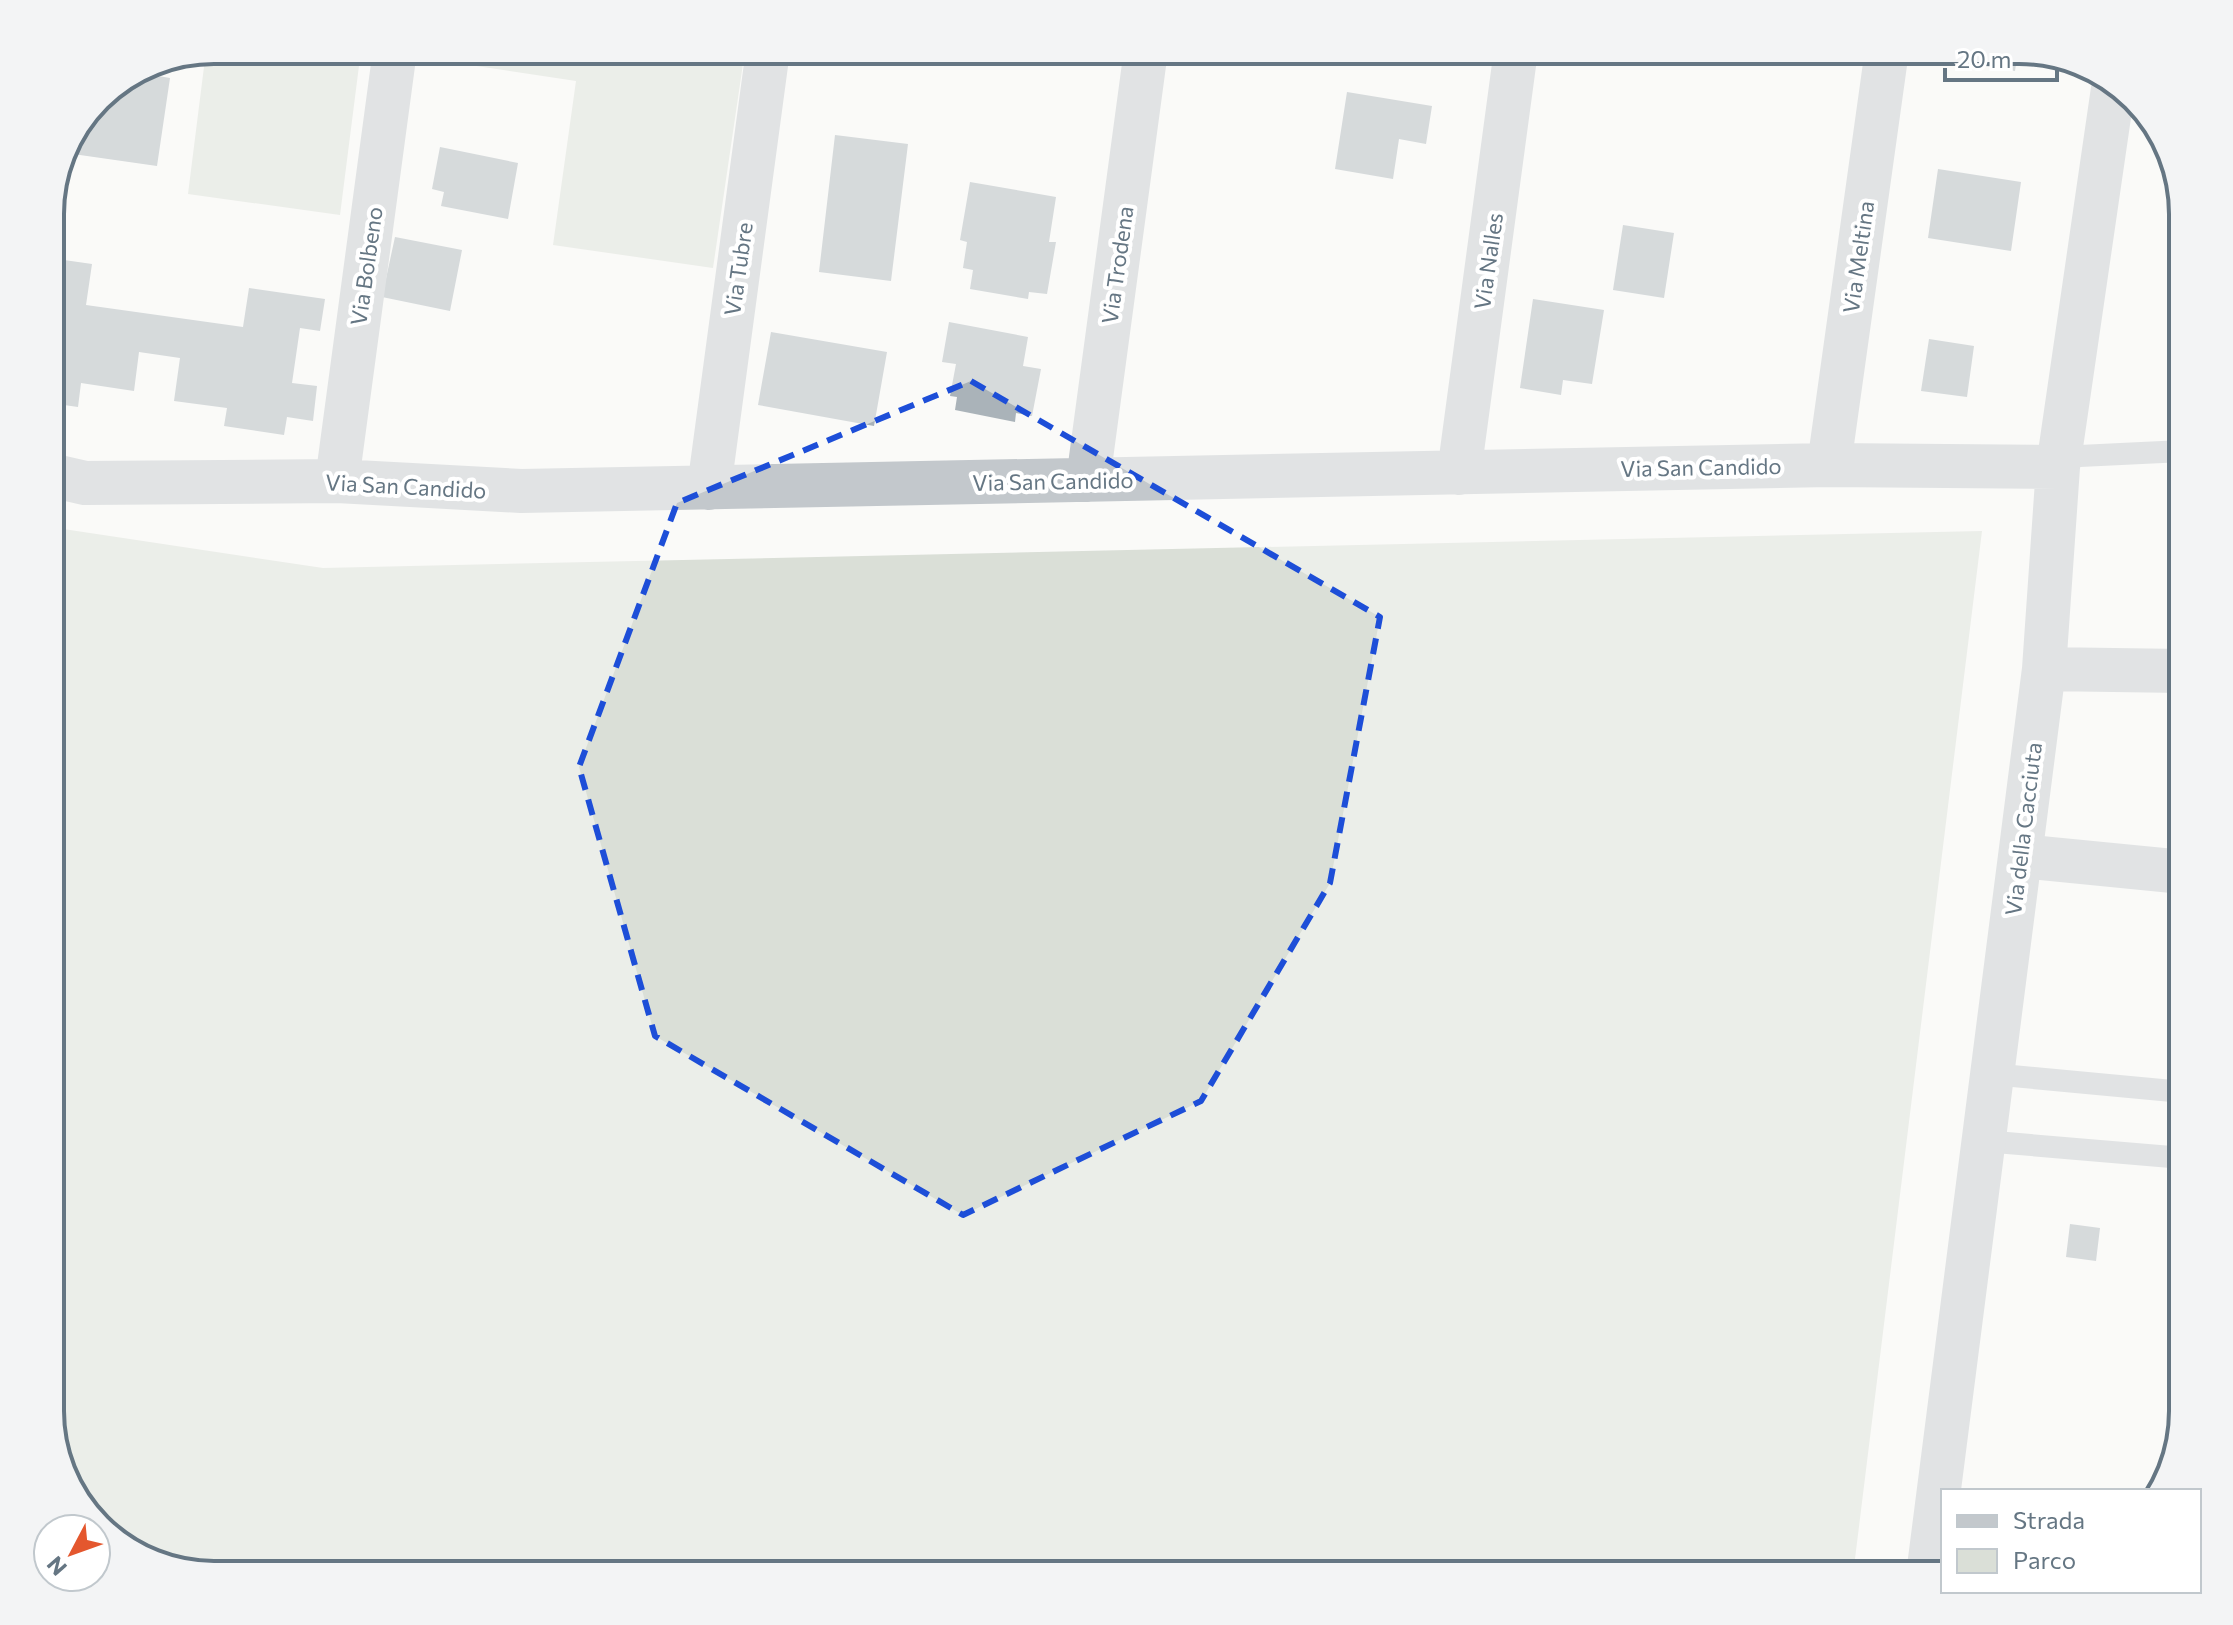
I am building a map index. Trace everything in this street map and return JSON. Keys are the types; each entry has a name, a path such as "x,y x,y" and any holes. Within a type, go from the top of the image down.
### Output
{"street":[{"name":"Via Bolbeno","path":"337,481 393,64"},
{"name":"Via Tubre","path":"709,488 766,64"},
{"name":"Via Trodena","path":"1088,480 1144,64"},
{"name":"Via Nalles","path":"1459,473 1514,64"},
{"name":"Via Meltina","path":"1829,465 1885,64"},
{"name":"Via della Cacciuta","path":"1930,1561 2044,669 2058,462 2112,97"},
{"name":"Via San Candido","path":"64,478 85,483 337,481 521,491 2058,462"},
{"path":"2044,669 2169,671"},
{"path":"2020,856 2169,871"}],"lane":[{"path":"2058,462 2169,452"},
{"path":"1991,1074 2169,1091"},
{"path":"1983,1141 2169,1157"}],"highlighted area":[{"path":"971,381 1380,617 1330,883 1201,1101 963,1215 655,1036 579,767 677,503"}],"green space":[{"path":"204,64 359,64 340,215 188,194"},
{"path":"463,64 743,64 713,268 553,245 576,81"},
{"path":"64,529 323,568 1982,531 1855,1561 204,1561 156,1550 139,1541 112,1520 112,1513 105,1513 79,1478 69,1450 64,1421"}],"building":[{"path":"1972,64 2016,64 2015,71"},
{"path":"155,75 170,78 157,166 76,154 89,131 115,101"},
{"path":"1347,92 1432,106 1426,144 1399,139 1393,179 1335,169"},
{"path":"835,135 908,144 891,281 819,272"},
{"path":"440,147 518,163 508,219 441,206 444,192 432,189"},
{"path":"1938,169 2021,182 2011,251 1928,238"},
{"path":"970,182 1056,197 1049,242 1056,242 1047,294 1029,292 1028,299 970,289 973,270 963,268 967,242 960,240"},
{"path":"1623,225 1674,233 1664,298 1613,290"},
{"path":"395,237 462,250 450,311 382,297"},
{"path":"64,260 92,264 86,305 243,327 249,288 325,299 320,331 300,328 292,383 317,386 313,421 287,417 284,435 224,426 227,408 174,401 180,358 139,352 134,391 81,383 78,407 64,405"},
{"path":"1533,299 1604,310 1592,384 1563,380 1561,395 1520,388"},
{"path":"949,322 1028,337 1023,366 1041,369 1032,416 1016,413 1015,422 955,410 957,397 950,396 956,364 942,362"},
{"path":"771,332 887,352 874,426 758,405"},
{"path":"1929,339 1974,346 1967,397 1921,391"},
{"path":"2070,1224 2100,1228 2096,1261 2066,1257"}]}
